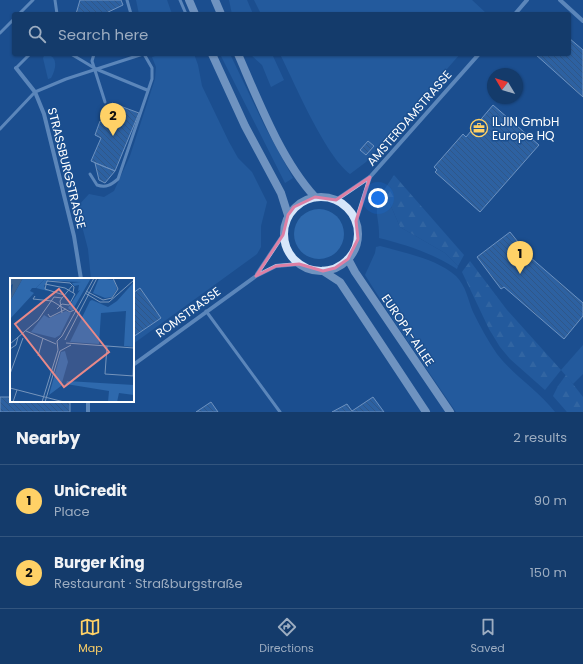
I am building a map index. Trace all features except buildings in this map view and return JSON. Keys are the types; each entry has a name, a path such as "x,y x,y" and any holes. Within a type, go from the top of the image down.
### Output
{"street":[{"path":"189,0 194,12"},
{"path":"215,0 219,12"},
{"path":"517,12 527,0"},
{"path":"560,0 583,21"},
{"path":"213,56 245,126 281,193 288,215"},
{"path":"239,56 254,91 301,182 315,197"},
{"name":"AMSTERDAMSTRASSE","path":"336,200 370,177 477,56"},
{"name":"STRASSBURGSTRASSE","path":"16,68 35,92 44,114 74,236 81,278"},
{"name":"AMSTERDAMSTRASSE","path":"356,221 370,177"},
{"path":"315,197 326,197 345,205 356,221 358,240 354,251 348,259 335,268 323,271 311,270 299,264 287,249 283,235 284,224 288,215 301,202 315,197"},
{"name":"ROMSTRASSE","path":"256,276 283,235"},
{"name":"EUROPA-ALLEE","path":"348,259 400,341 450,412"},
{"name":"ROMSTRASSE","path":"134,364 256,276 276,266 299,264"},
{"path":"323,271 340,282 426,412"}],"lane":[{"path":"21,12 33,0"},
{"path":"55,0 57,12"},
{"path":"127,0 130,12"},
{"path":"180,0 185,12"},
{"path":"0,33 12,21"},
{"path":"16,68 28,56"},
{"path":"74,56 96,69 147,90"},
{"path":"93,56 92,61 96,69 105,102"},
{"path":"0,129 35,92 96,69 138,56"},
{"path":"90,174 97,185 102,187 111,185 118,178 152,79 152,68 145,56"},
{"path":"206,311 280,412"}],"highlighted area":[{"path":"370,177 356,221 358,239 348,259 335,268 323,271 299,264 276,266 256,276 283,235 288,215 294,207 315,197 336,200"}],"green space":[{"path":"136,0 167,0 171,12 139,12"},
{"path":"229,0 247,0 252,12 232,12"},
{"path":"254,0 472,0 485,12 260,12"},
{"path":"44,56 51,56 53,57 55,63 53,74 51,78 48,79 43,58"},
{"path":"195,56 202,86 229,142 238,158 252,172 267,202 261,226 261,247 257,254 134,343 134,278 91,278 88,249 77,207 89,194 104,197 114,191 130,156 155,79 156,67 152,57"},
{"path":"221,56 231,56 264,125 293,178 285,183"},
{"path":"252,56 273,56 284,80 271,87 262,65"},
{"path":"281,56 458,56 366,162 350,174 340,165 321,136"},
{"path":"394,175 464,255 458,266 445,253 400,227 384,190"},
{"path":"384,190 400,227 445,253 458,266 457,269 438,258 419,250 379,238 377,209"},
{"path":"319,209 329,211 337,216 342,224 344,234 342,244 337,252 329,257 319,259 309,257 301,252 296,244 294,234 296,224 301,216 309,211"},
{"path":"380,246 430,261 440,265 456,276 464,289 478,323 497,354 555,412 456,412 396,324 365,275 375,253 376,247"},
{"path":"470,261 507,310 561,370 545,390 510,359 500,347 489,329 462,272"},
{"path":"583,345 583,374 573,384 561,370"},
{"path":"566,375 583,397 583,412 567,412 553,396"}],"place":[{"name":"ILJIN GmbH Europe HQ","path":"479,128"},
{"name":"Burger King","path":"113,136"},
{"name":"UniCredit","path":"520,274"}]}
